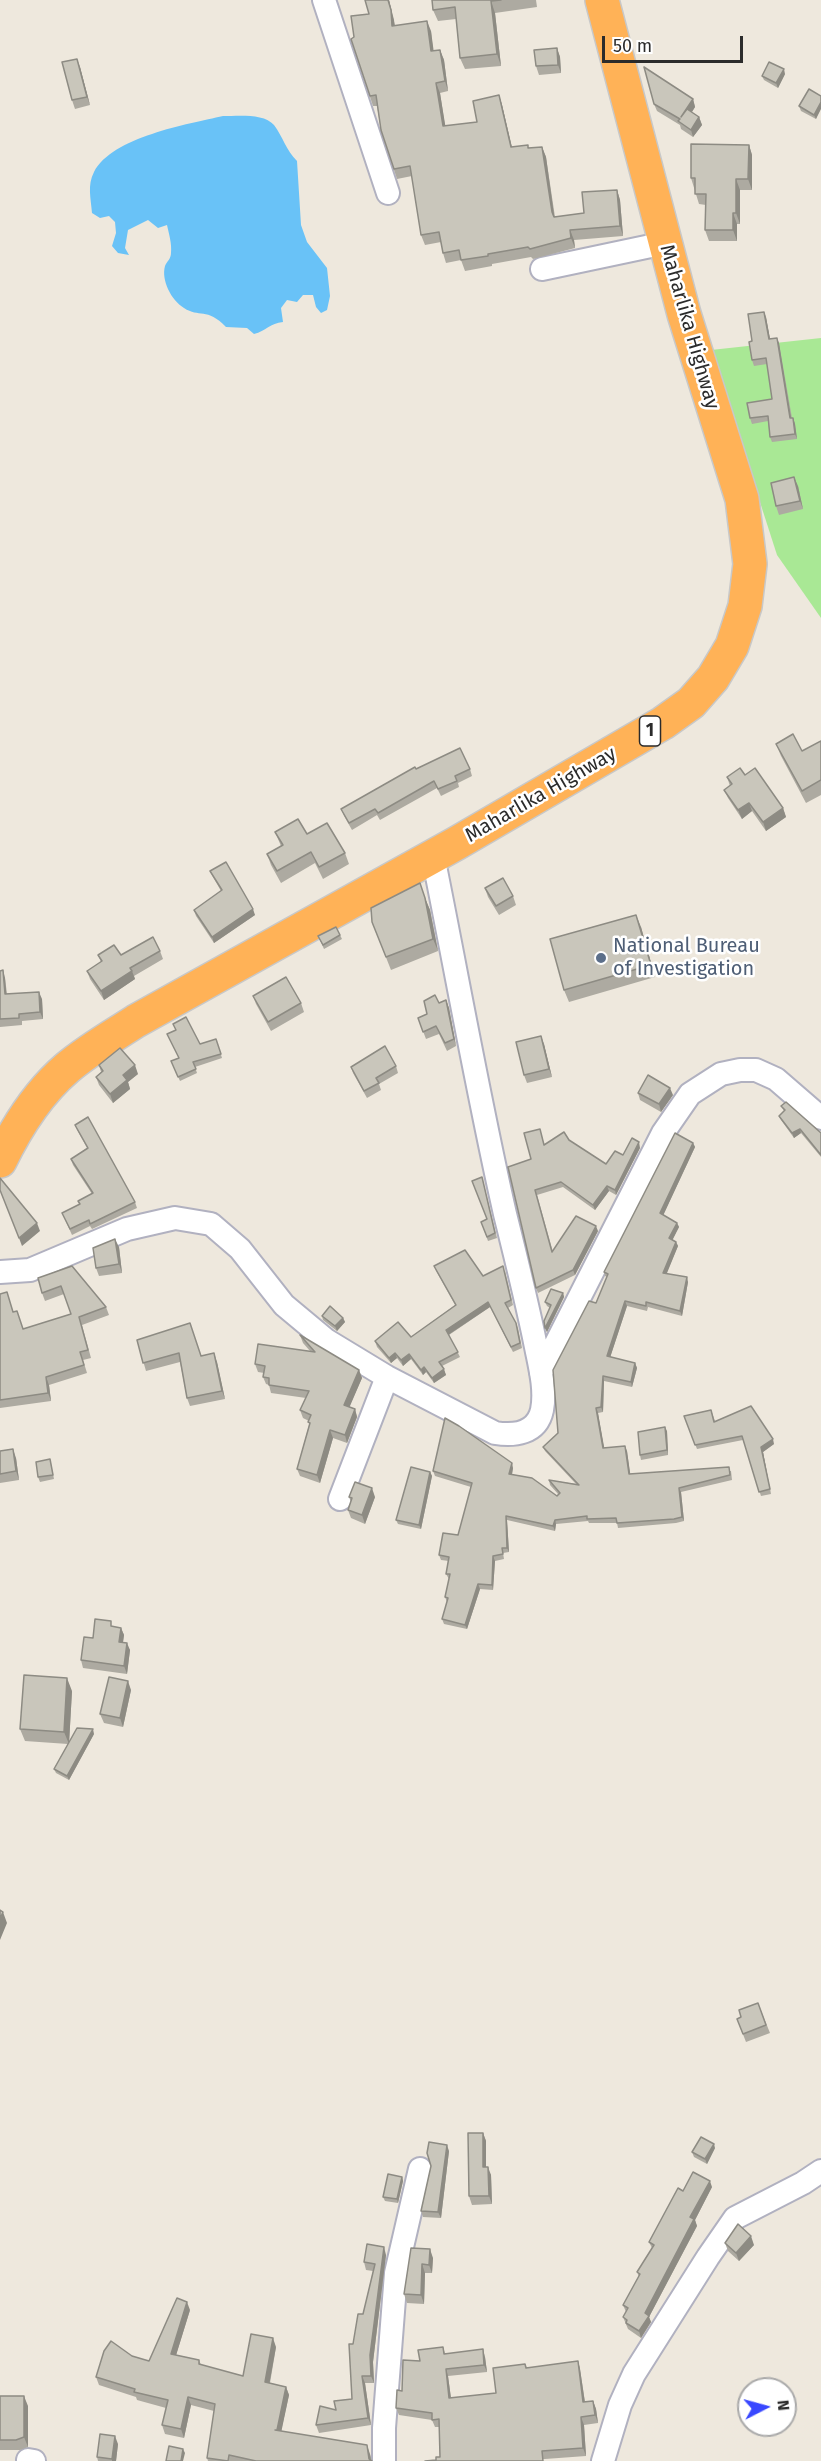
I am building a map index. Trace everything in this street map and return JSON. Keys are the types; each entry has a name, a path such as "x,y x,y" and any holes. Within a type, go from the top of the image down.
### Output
{"highway":[{"name":"Maharlika Highway","path":"0,1161 24,1120 46,1091 66,1068 97,1046 136,1021 433,856 663,723 691,704 713,678 732,646 745,606 750,564 741,499 709,401 602,0"}],"street":[{"path":"324,0 388,193"},
{"path":"542,269 665,243"},
{"path":"0,1272 30,1270 127,1228 175,1218 211,1224 240,1250 284,1305 326,1340 387,1377 495,1433 511,1436 525,1433 536,1422 542,1411 541,1373 526,1298 502,1201 433,856"},
{"path":"541,1373 663,1133 690,1094 720,1074 756,1070 776,1080 821,1118"},
{"path":"340,1499 387,1377"},
{"path":"384,2461 384,2428 396,2273 420,2169"},
{"path":"603,2461 620,2405 634,2374 735,2218 803,2183 821,2171"}],"green space":[{"path":"821,338 821,618 777,555 711,350"}],"water":[{"path":"223,116 257,117 270,121 274,125 297,161 301,225 307,242 327,268 330,296 327,310 321,313 316,307 313,295 303,295 297,302 287,300 281,308 283,322 254,334 247,328 226,327 214,317 189,311 175,300 164,277 171,250 167,225 158,228 148,220 128,230 125,248 129,255 118,253 112,246 116,233 115,222 109,216 100,218 92,213 90,192 92,177 103,160 133,141 152,134"}],"building":[{"path":"365,0 388,0 392,26 427,21 431,51 440,50 445,81 436,83 443,126 477,122 473,101 499,95 511,147 528,145 528,148 542,147 554,217 584,213 582,192 617,190 620,226 570,230 571,238 530,249 528,247 461,260 459,250 443,253 439,232 421,235 410,166 394,169 381,130 376,95 370,96 351,39 354,37 351,16 369,14"},
{"path":"432,0 501,0 491,1 497,54 460,58 455,7 433,10"},
{"path":"557,48 558,65 536,66 534,50"},
{"path":"77,59 87,97 72,100 62,62"},
{"path":"769,62 784,69 776,83 762,76"},
{"path":"644,67 693,99 681,117 687,109 699,117 691,130 678,121 680,119 654,104"},
{"path":"809,89 821,96 821,102 814,115 799,106"},
{"path":"691,144 749,145 748,179 736,179 736,213 733,213 733,230 705,230 706,194 695,194 695,178 691,178"},
{"path":"764,312 769,339 777,338 790,418 793,418 795,434 770,437 768,416 750,418 747,403 772,399 766,358 752,360 749,342 752,341 748,314"},
{"path":"794,477 800,501 776,506 771,483"},
{"path":"793,734 802,751 821,741 821,780 802,791 776,744"},
{"path":"460,748 470,769 455,776 457,781 438,789 434,781 378,813 375,809 349,823 341,809 415,767 416,769"},
{"path":"740,768 745,775 755,768 783,808 763,822 749,803 738,810 724,790 732,784 727,777"},
{"path":"298,819 307,834 327,823 345,853 319,867 311,852 277,871 267,854 283,845 275,832"},
{"path":"226,862 253,909 212,937 194,910 222,890 210,871"},
{"path":"503,878 513,896 496,906 485,888"},
{"path":"420,883 433,939 386,957 372,922 371,908"},
{"path":"636,915 651,965 564,990 550,939"},
{"path":"336,927 340,935 323,945 318,936"},
{"path":"153,937 160,951 130,968 132,971 101,991 87,971 102,961 98,955 114,945 121,955"},
{"path":"3,970 5,994 39,992 40,1012 19,1014 19,1018 0,1019 0,971"},
{"path":"286,977 301,1003 268,1022 253,996"},
{"path":"435,995 439,1003 446,1000 454,1039 445,1043 436,1026 423,1032 418,1018 427,1014 424,1001"},
{"path":"186,1017 200,1044 216,1039 221,1054 193,1062 196,1069 178,1077 171,1061 179,1058 167,1034 176,1030 173,1024"},
{"path":"541,1036 549,1069 524,1075 516,1042"},
{"path":"385,1046 396,1066 376,1078 379,1083 364,1091 351,1067"},
{"path":"120,1048 135,1065 123,1075 127,1080 110,1094 96,1077 103,1071 99,1065"},
{"path":"648,1075 670,1088 659,1104 638,1093"},
{"path":"786,1102 821,1133 821,1155 800,1129 792,1133 779,1116 785,1110 781,1106"},
{"path":"88,1117 135,1202 90,1224 89,1220 70,1229 62,1213 80,1204 78,1201 93,1193 71,1159 88,1148 75,1125"},
{"path":"540,1129 544,1145 564,1132 569,1140 606,1164 615,1151 623,1155 632,1138 639,1142 615,1190 607,1186 593,1205 561,1182 535,1190 552,1252 576,1216 596,1226 573,1270 536,1288 508,1167 531,1159 524,1133"},
{"path":"675,1133 693,1143 660,1213 677,1223 669,1238 676,1242 663,1273 687,1277 680,1311 646,1302 646,1306 625,1301 607,1356 635,1363 631,1382 603,1376 601,1407 596,1408 603,1448 625,1446 629,1474 729,1467 730,1475 679,1488 682,1517 674,1519 617,1523 616,1518 587,1519 587,1516 555,1520 553,1526 506,1516 507,1548 502,1548 503,1554 493,1556 492,1585 478,1584 465,1625 442,1619 448,1598 445,1597 450,1574 446,1574 449,1557 439,1555 443,1533 458,1535 472,1483 433,1471 445,1418 512,1463 509,1474 532,1478 557,1496 560,1493 549,1480 579,1485 543,1447 558,1433 553,1370 589,1301 596,1303 608,1274 604,1272"},
{"path":"482,1177 495,1233 487,1237 481,1222 487,1219 472,1181"},
{"path":"0,1178 37,1223 19,1238 0,1190"},
{"path":"115,1239 119,1264 96,1268 93,1248"},
{"path":"465,1250 483,1276 503,1266 511,1300 505,1303 516,1323 520,1343 511,1347 488,1302 446,1330 458,1352 439,1362 444,1369 432,1378 424,1367 421,1370 409,1354 401,1360 395,1353 389,1358 375,1341 398,1322 411,1337 456,1305 434,1266"},
{"path":"72,1266 106,1307 79,1317 88,1350 80,1352 84,1365 46,1377 48,1393 0,1400 0,1294 7,1292 13,1312 17,1311 23,1329 71,1314 61,1286 42,1293 38,1278"},
{"path":"551,1289 563,1293 545,1328 544,1321 551,1305 545,1302"},
{"path":"330,1306 343,1318 335,1326 322,1316"},
{"path":"190,1323 201,1356 214,1353 222,1391 187,1398 179,1353 143,1363 137,1340"},
{"path":"300,1335 359,1370 344,1405 355,1409 345,1435 330,1430 317,1475 297,1469 311,1415 300,1410 309,1391 269,1385 269,1378 263,1377 265,1366 255,1364 258,1344 315,1352"},
{"path":"751,1406 773,1439 761,1447 770,1489 759,1492 742,1436 695,1445 684,1416 711,1410 714,1422"},
{"path":"665,1427 667,1450 640,1455 638,1432"},
{"path":"13,1449 16,1471 0,1474 0,1451"},
{"path":"50,1459 53,1475 38,1477 36,1462"},
{"path":"411,1467 430,1472 419,1525 396,1520"},
{"path":"355,1482 372,1488 362,1515 348,1510 352,1498 349,1497"},
{"path":"95,1619 111,1621 111,1626 121,1628 119,1642 127,1643 124,1666 81,1660 84,1637 93,1638"},
{"path":"24,1675 67,1678 64,1732 20,1729"},
{"path":"109,1677 128,1681 120,1718 100,1714"},
{"path":"77,1728 93,1729 67,1776 54,1769"},
{"path":"758,2003 766,2025 743,2034 737,2019 741,2017 739,2010"},
{"path":"468,2133 483,2133 483,2167 488,2167 489,2196 469,2196"},
{"path":"701,2137 714,2144 705,2159 692,2152"},
{"path":"429,2142 447,2145 438,2212 421,2211 431,2166 427,2153"},
{"path":"693,2172 710,2181 690,2217 694,2219 645,2313 649,2316 639,2331 626,2323 627,2320 623,2317 628,2308 623,2305 640,2274 637,2272 654,2245 649,2242 678,2188 683,2191"},
{"path":"388,2174 402,2177 397,2199 383,2197"},
{"path":"738,2224 751,2236 736,2253 725,2243"},
{"path":"367,2244 384,2247 370,2355 371,2376 362,2376 368,2418 316,2425 320,2406 336,2410 334,2401 352,2399 349,2344 353,2344 358,2314 363,2314 375,2264 364,2262"},
{"path":"411,2248 430,2249 429,2265 422,2264 421,2295 404,2294"},
{"path":"177,2298 187,2302 171,2354 199,2360 199,2364 243,2376 251,2334 273,2338 265,2382 286,2387 277,2430 275,2430 367,2445 369,2459 372,2461 256,2461 229,2455 228,2461 207,2458 215,2404 188,2397 181,2429 162,2425 168,2400 134,2392 135,2389 96,2377 104,2351 111,2341 132,2356 149,2361"},
{"path":"443,2347 444,2354 483,2349 484,2365 446,2369 449,2398 496,2393 493,2368 525,2364 526,2368 578,2361 583,2402 593,2401 595,2415 581,2417 583,2448 542,2451 543,2461 425,2461 436,2460 436,2457 440,2457 439,2419 432,2420 432,2413 396,2408 397,2390 402,2391 403,2360 420,2361 418,2350"},
{"path":"0,2396 24,2396 24,2437 16,2440 0,2440"},
{"path":"100,2434 115,2436 112,2459 97,2457"},
{"path":"169,2446 183,2449 181,2461 166,2461"}],"place":[{"name":"National Bureau of Investigation","path":"601,958"}]}
